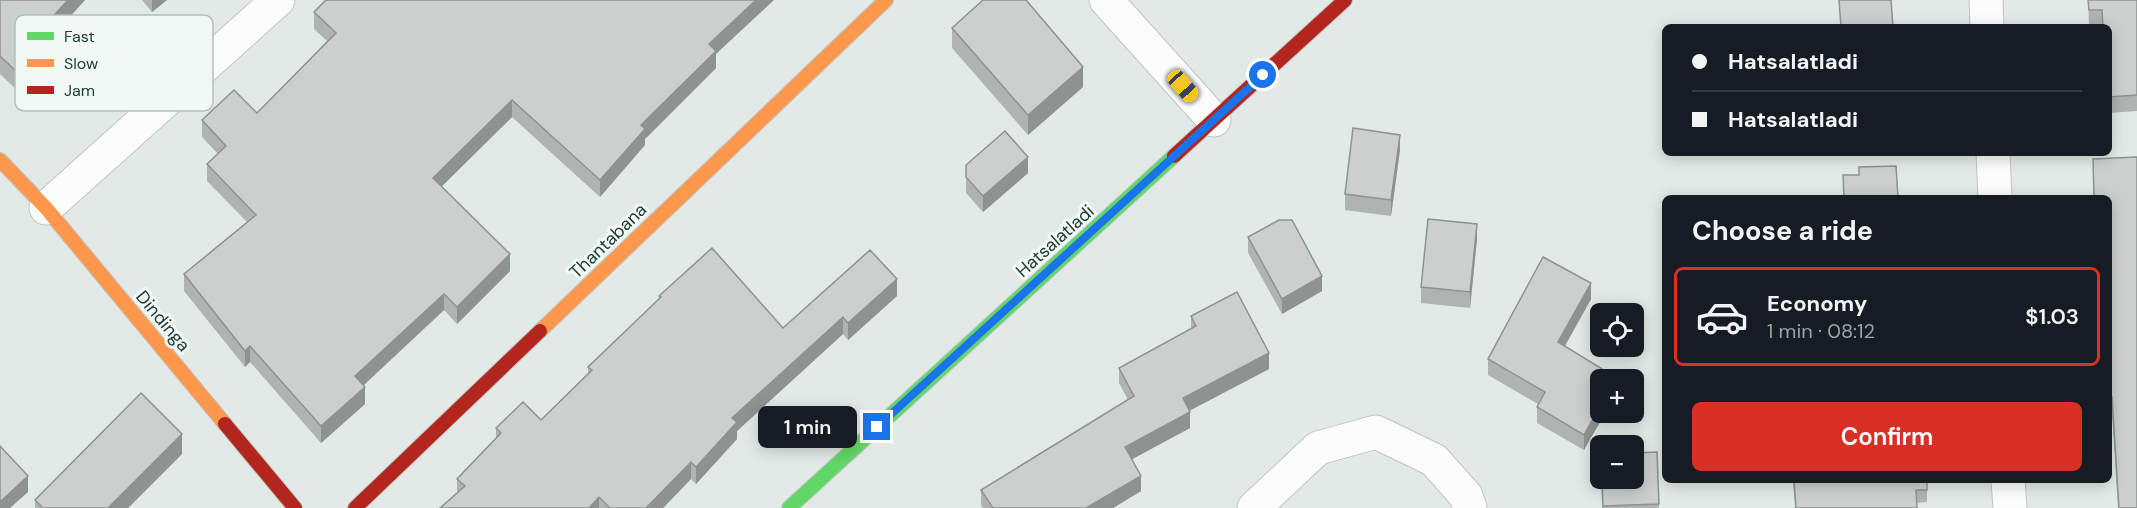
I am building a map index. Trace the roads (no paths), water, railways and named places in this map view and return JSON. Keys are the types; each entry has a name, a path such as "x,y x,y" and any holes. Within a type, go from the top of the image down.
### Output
{"street":[{"path":"213,58 278,0"},
{"name":"Thantabana","path":"355,508 886,0"},
{"path":"1106,0 1214,120"},
{"name":"Hatsalatladi","path":"789,508 1345,0"},
{"path":"1986,0 1987,24"},
{"path":"46,208 154,111"},
{"path":"1993,156 1995,195"},
{"name":"Dindinga","path":"0,160 46,208 295,508"},
{"path":"1254,508 1318,448 1376,432 1434,460 1466,496 1470,508"},
{"path":"2008,483 2010,508"}]}
